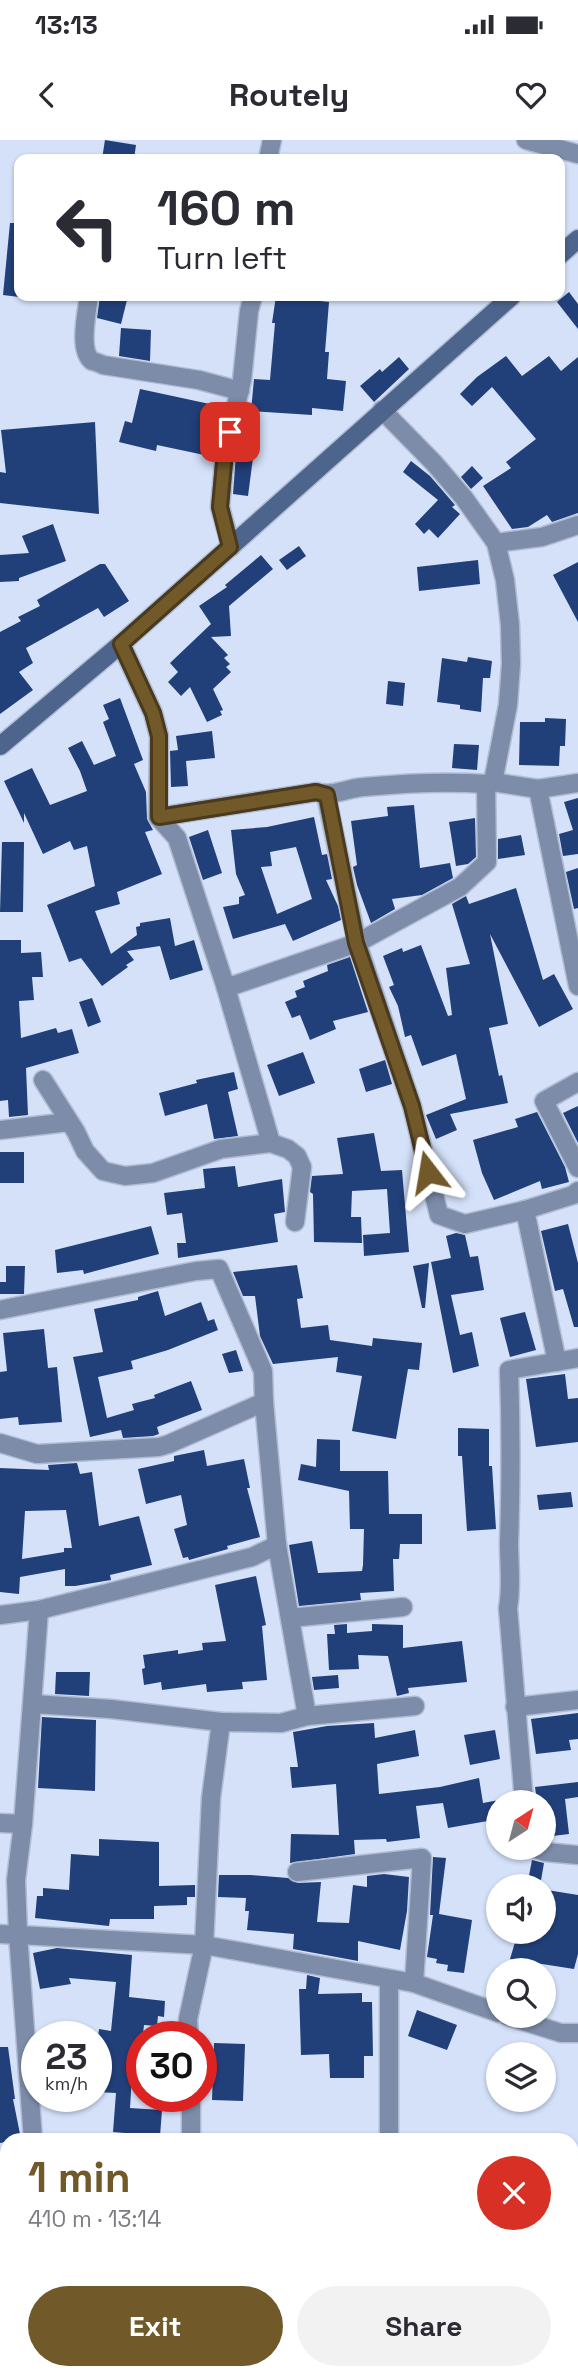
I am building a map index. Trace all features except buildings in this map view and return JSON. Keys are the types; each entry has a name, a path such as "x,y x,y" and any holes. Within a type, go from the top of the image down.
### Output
{"main road":[{"path":"0,746 121,644 506,301"}],"street":[{"path":"526,140 578,153"},
{"path":"88,301 84,345 93,361 103,365 199,380 240,391"},
{"path":"230,547 220,507 225,452 240,391 252,301"},
{"path":"226,988 356,943 460,887 487,863 489,783 508,705 511,664 505,580 496,542 435,463 382,410"},
{"path":"496,542 542,537 578,525"},
{"path":"121,644 153,713 159,736 159,817 177,838 226,988 271,1143"},
{"path":"159,817 316,792 327,795 347,788 426,782 489,783 538,789 578,783"},
{"path":"538,789 578,986"},
{"path":"327,795 356,943 412,1106 439,1215 466,1224 525,1210 578,1191"},
{"path":"43,1080 94,1163 103,1171 125,1175 153,1173 221,1149 271,1143 288,1149 297,1156 302,1167 295,1222"},
{"path":"578,1082 544,1101 578,1168"},
{"path":"0,1130 69,1122"},
{"path":"525,1210 557,1362"},
{"path":"0,1310 187,1272 219,1269 263,1371 277,1545 307,1716"},
{"path":"523,1790 508,1608 511,1593 509,1564 512,1484 509,1370 578,1358"},
{"path":"0,1443 37,1454 159,1447 264,1402"},
{"path":"0,1615 39,1610 252,1557 277,1545"},
{"path":"290,1618 403,1607"},
{"path":"32,2133 9,1934 23,1824 39,1610"},
{"path":"515,1707 578,1700"},
{"path":"33,1704 111,1709 221,1722 281,1723 307,1716 415,1706"},
{"path":"188,2021 204,1945 211,1798 221,1722"},
{"path":"0,1823 23,1824"},
{"path":"556,1853 578,1855"},
{"path":"297,1872 422,1858 414,1983"},
{"path":"9,1934 204,1945 414,1983 486,2008"},
{"path":"389,1980 389,2133"},
{"path":"545,2028 578,2034"},
{"path":"191,2112 191,2133"}],"route":[{"path":"230,432 225,452 220,507 230,547 121,644 153,713 159,736 159,817 316,792 327,795 356,943 412,1106 428,1172"}]}
